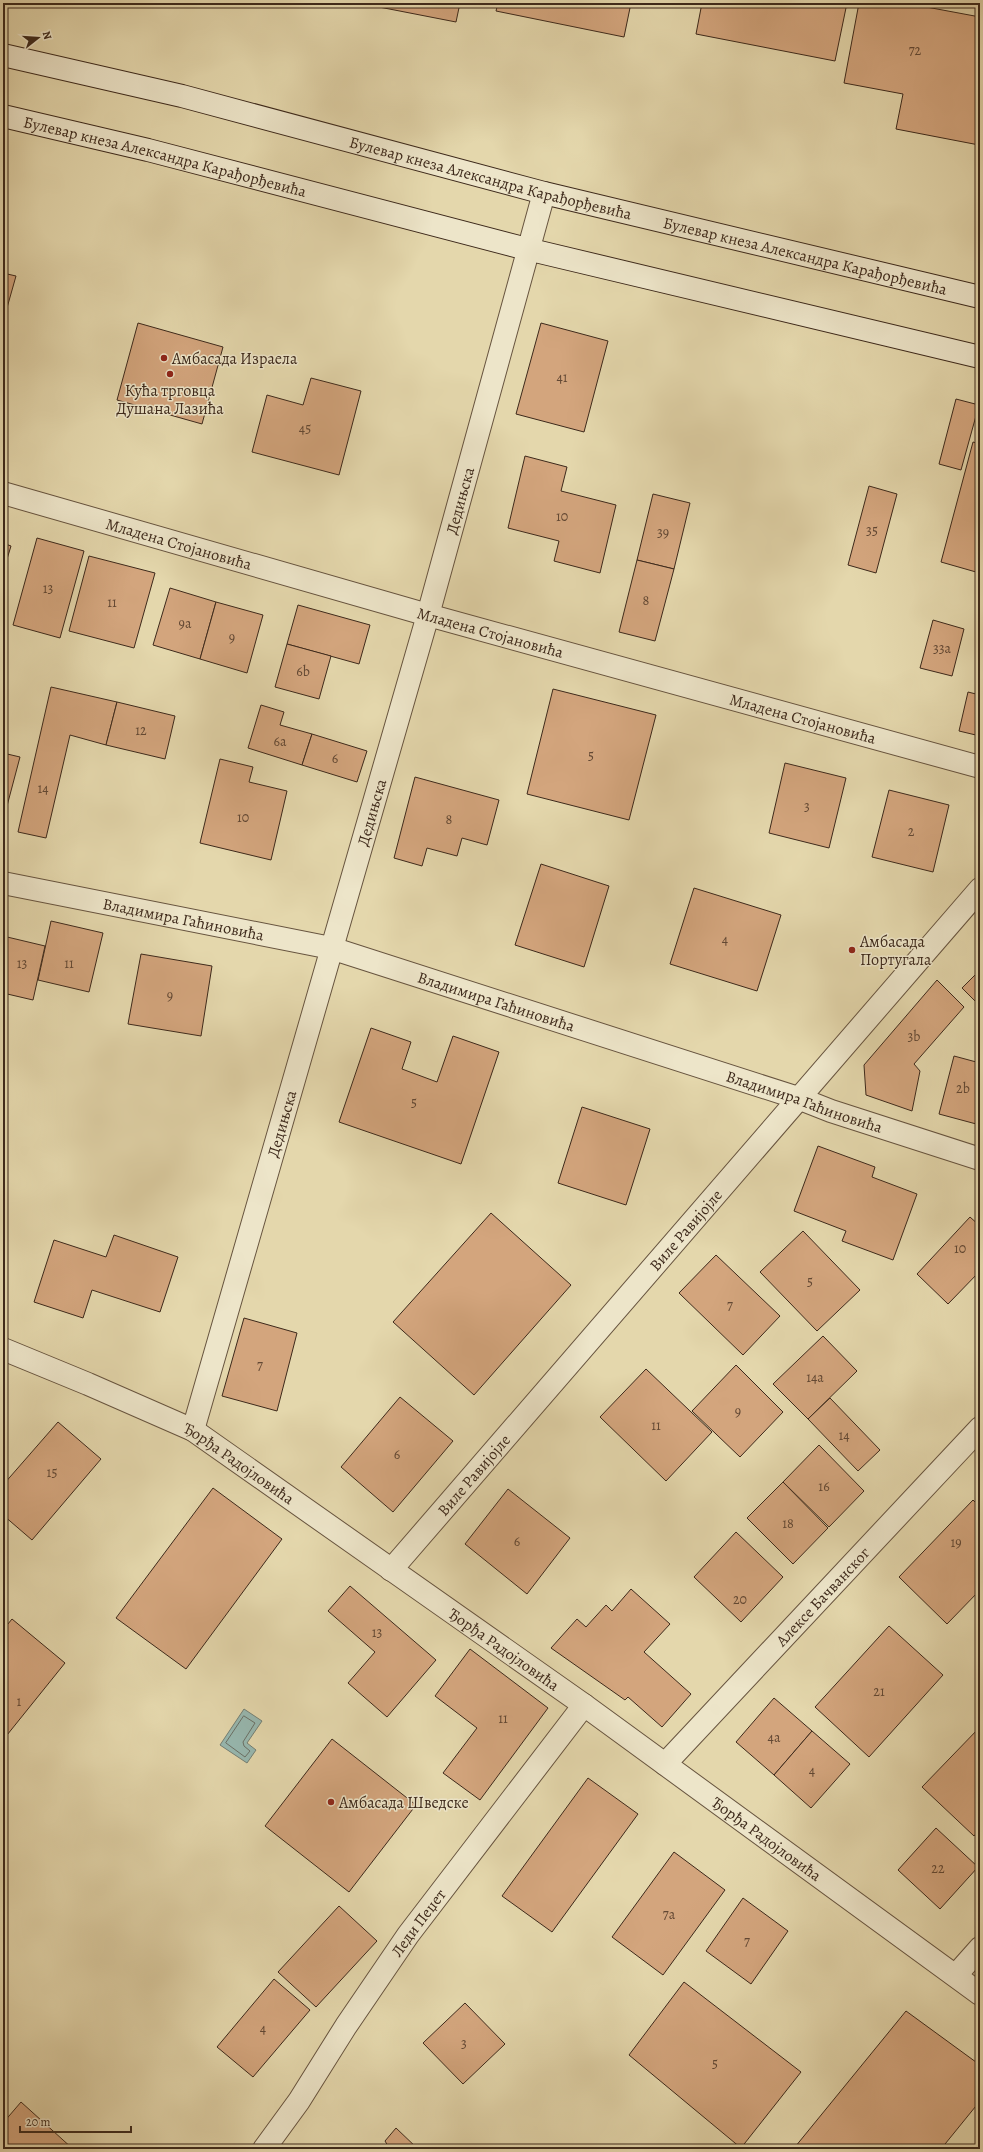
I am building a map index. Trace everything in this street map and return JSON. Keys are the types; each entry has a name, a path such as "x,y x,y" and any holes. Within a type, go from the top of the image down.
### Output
{"street":[{"name":"Булевар кнеза Александра Карађорђевића","path":"3,55 182,96 544,193 980,296"},
{"name":"Булевар кнеза Александра Карађорђевића","path":"3,116 148,150 527,249 980,357"},
{"name":"Дедињска","path":"193,1430 428,616 527,249 544,193"},
{"name":"Младена Стојановића","path":"3,494 428,616 980,766"},
{"name":"Владимира Гаћиновића","path":"3,883 331,948 798,1098 831,1111 980,1159"},
{"name":"Виле Равијојле","path":"391,1570 980,889"},
{"name":"Ђорђа Радојловића","path":"3,1349 193,1430 584,1705 980,1994"},
{"name":"Алексе Бачванског","path":"665,1764 980,1428"},
{"name":"Леди Пеџет","path":"264,2149 299,2101 346,2026 408,1935 584,1705"},
{"path":"956,1975 980,1948"}],"water":[{"path":"244,1709 262,1721 247,1743 256,1750 247,1763 220,1745"}],"building":[{"path":"375,3 460,3 456,22 374,6"},
{"path":"498,3 631,3 624,37 496,11"},
{"path":"702,3 847,3 835,61 696,34"},
{"path":"859,3 905,3 980,17 979,145 896,129 903,94 844,83"},
{"path":"3,273 16,276 3,322"},
{"name":"Кућа трговца Душана Лазића","path":"138,323 223,347 202,424 117,400"},
{"path":"541,323 608,341 584,432 516,414"},
{"path":"311,378 361,391 339,475 252,452 267,395 303,405"},
{"path":"956,399 979,405 961,470 939,464"},
{"path":"973,442 980,444 980,558 976,572 941,562"},
{"path":"525,456 567,467 561,491 616,505 600,573 554,561 559,541 508,528"},
{"path":"869,486 897,494 876,573 848,565"},
{"path":"653,494 690,503 674,569 637,560"},
{"path":"37,538 84,551 60,638 13,625"},
{"path":"3,543 11,546 3,572"},
{"path":"89,556 155,573 134,648 69,631"},
{"path":"637,560 674,569 655,641 619,632"},
{"path":"170,588 216,602 200,659 153,645"},
{"path":"216,602 263,615 247,673 200,659"},
{"path":"298,605 370,625 359,664 287,644"},
{"path":"933,620 964,629 952,676 920,668"},
{"path":"287,644 331,656 319,699 275,687"},
{"path":"51,687 117,702 106,745 70,735 46,838 18,832"},
{"path":"553,689 656,715 629,820 527,794"},
{"path":"968,692 980,695 980,736 959,731"},
{"path":"117,702 175,716 165,759 106,745"},
{"path":"261,705 284,712 280,725 312,734 302,765 248,748"},
{"path":"312,734 367,751 357,782 302,765"},
{"path":"3,753 20,757 3,821"},
{"path":"220,759 253,767 249,782 287,791 271,860 200,843"},
{"path":"785,763 846,778 829,848 769,833"},
{"path":"415,777 499,800 487,845 462,838 457,856 427,848 422,866 394,858"},
{"path":"889,790 949,805 933,872 872,857"},
{"path":"541,864 609,886 584,967 515,945"},
{"path":"694,888 781,915 757,991 670,964"},
{"path":"51,921 103,933 89,992 38,980"},
{"path":"3,936 45,946 33,1000 3,993"},
{"path":"141,954 212,966 201,1036 128,1024"},
{"path":"980,970 980,1006 962,988"},
{"path":"937,980 964,1007 914,1064 920,1071 912,1111 866,1095 864,1065"},
{"path":"371,1028 411,1042 402,1069 437,1082 453,1036 499,1052 461,1164 339,1122"},
{"path":"954,1056 980,1063 980,1125 939,1114"},
{"path":"582,1107 650,1129 626,1205 558,1183"},
{"path":"818,1146 875,1167 872,1177 917,1194 893,1260 842,1241 846,1231 794,1211"},
{"path":"491,1213 571,1285 474,1395 393,1322"},
{"path":"970,1217 980,1226 980,1271 948,1304 917,1274"},
{"path":"803,1231 860,1290 817,1331 760,1272"},
{"path":"114,1235 178,1257 160,1312 92,1290 83,1318 34,1302 54,1240 106,1257"},
{"path":"716,1255 780,1316 743,1355 679,1293"},
{"path":"244,1318 297,1333 277,1411 222,1396"},
{"path":"823,1336 857,1371 808,1419 773,1384"},
{"path":"736,1365 783,1412 740,1457 692,1411"},
{"path":"646,1369 712,1432 666,1481 600,1417"},
{"path":"400,1397 453,1441 393,1512 341,1467"},
{"path":"830,1398 880,1450 858,1471 808,1419"},
{"path":"58,1422 101,1459 32,1540 3,1515 3,1485"},
{"path":"819,1445 864,1491 829,1527 783,1482"},
{"path":"783,1482 828,1528 793,1564 747,1518"},
{"path":"213,1488 282,1539 186,1669 116,1618"},
{"path":"508,1489 570,1538 527,1594 465,1544"},
{"path":"973,1500 980,1507 980,1590 947,1624 899,1577"},
{"path":"736,1532 783,1577 741,1622 694,1577"},
{"path":"350,1586 436,1660 387,1717 348,1683 375,1652 328,1611"},
{"path":"631,1589 670,1624 644,1652 691,1694 662,1727 628,1697 625,1700 551,1648 577,1619 586,1627 606,1605 612,1611"},
{"path":"12,1619 65,1663 3,1740 3,1630"},
{"path":"889,1626 943,1675 869,1757 815,1707"},
{"path":"470,1649 548,1708 480,1800 443,1773 477,1728 435,1696"},
{"path":"774,1698 812,1731 774,1775 736,1742"},
{"path":"980,1727 980,1829 974,1836 922,1787"},
{"path":"812,1731 850,1764 811,1808 774,1775"},
{"path":"332,1739 416,1805 349,1892 265,1826"},
{"path":"588,1778 638,1814 552,1932 502,1896"},
{"path":"936,1828 978,1867 940,1909 898,1870"},
{"path":"674,1852 725,1890 663,1975 612,1937"},
{"path":"743,1898 788,1931 751,1984 706,1951"},
{"path":"339,1906 377,1941 316,2007 278,1972"},
{"path":"274,1979 310,2010 253,2077 217,2047"},
{"path":"684,1982 801,2072 741,2148 629,2055"},
{"path":"465,2003 505,2044 463,2084 423,2043"},
{"path":"906,2011 980,2065 980,2101 941,2149 798,2149 795,2147"},
{"path":"21,2102 73,2149 3,2149 3,2123"},
{"path":"396,2128 418,2149 385,2149 388,2146 385,2141"}],"place":[{"name":"Амбасада Израела","path":"164,358"},
{"name":"Кућа трговца Душана Лазића","path":"170,374"},
{"name":"Амбасада Португала","path":"852,950"},
{"name":"Амбасада Шведске","path":"331,1802"}]}
